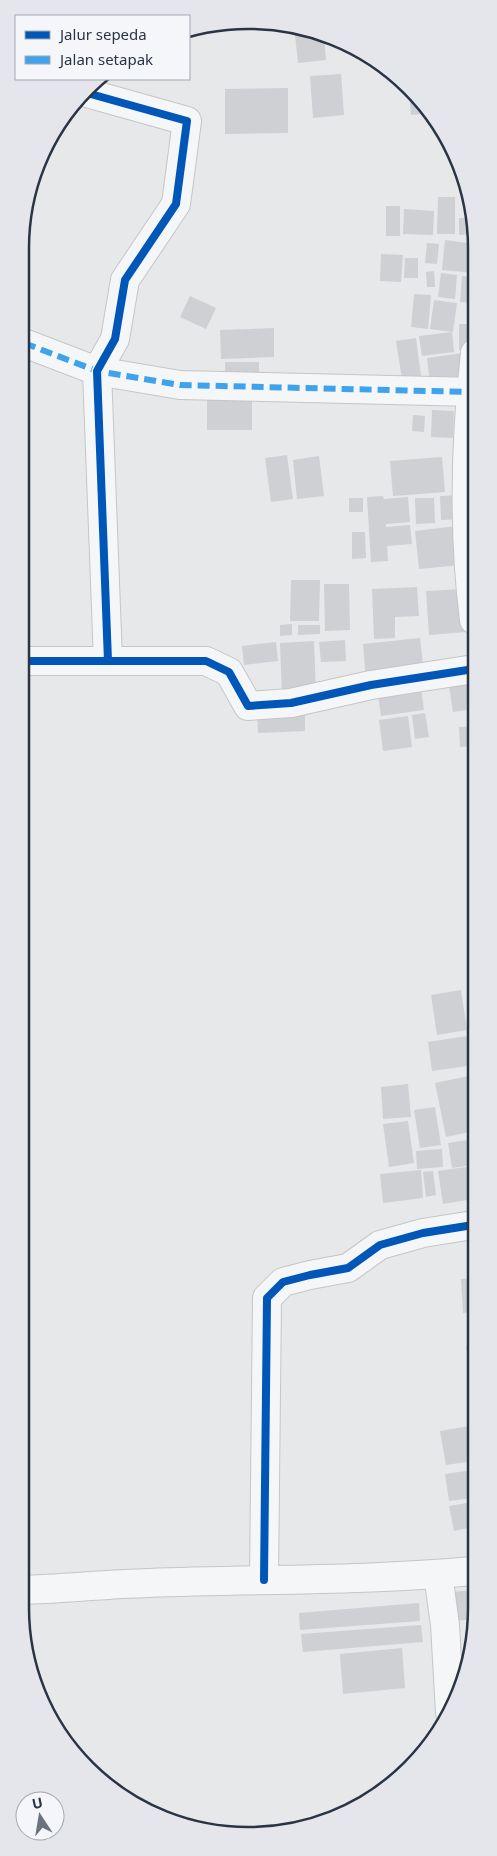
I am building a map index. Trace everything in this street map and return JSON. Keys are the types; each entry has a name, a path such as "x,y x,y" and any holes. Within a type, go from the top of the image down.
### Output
{"street":[{"path":"91,95 186,121 176,204 125,280 115,339 97,371 108,661"},
{"path":"29,345 97,371 180,385 468,392"},
{"path":"468,451 466,474 468,532"},
{"path":"29,661 206,661 229,672 248,706 291,703 371,685 468,670"},
{"path":"264,1580 267,1298 284,1282 310,1274 348,1268 380,1245 423,1233 468,1226"},
{"path":"29,1590 148,1583 468,1571"},
{"path":"438,1574 445,1625 449,1698"}],"building":[{"path":"295,34 324,42 326,60 298,63"},
{"path":"341,74 344,115 313,118 310,76"},
{"path":"288,88 288,133 225,134 225,89"},
{"path":"410,99 422,114 411,115"},
{"path":"438,197 455,197 455,234 437,234"},
{"path":"386,206 400,206 400,236 386,236"},
{"path":"404,209 434,211 433,235 403,234"},
{"path":"459,218 466,218 468,234 459,235"},
{"path":"445,240 468,243 468,272 442,270"},
{"path":"427,243 439,244 437,264 425,263"},
{"path":"381,254 403,255 401,282 380,281"},
{"path":"405,258 418,258 418,278 404,278"},
{"path":"434,271 435,287 427,287 426,272"},
{"path":"441,273 457,275 455,299 438,297"},
{"path":"462,276 468,276 468,303 460,302"},
{"path":"414,294 431,295 428,329 411,327"},
{"path":"190,296 216,308 206,329 180,317"},
{"path":"434,300 457,303 453,332 430,329"},
{"path":"459,324 468,324 468,350 459,350"},
{"path":"274,328 274,357 221,359 220,330"},
{"path":"452,332 454,352 422,356 419,336"},
{"path":"416,338 421,376 402,379 396,341"},
{"path":"463,353 467,379 430,384 427,358"},
{"path":"225,362 259,362 259,382 225,383"},
{"path":"207,396 252,396 252,430 207,430"},
{"path":"432,410 454,411 453,438 431,437"},
{"path":"413,415 425,416 424,432 412,431"},
{"path":"287,455 293,499 271,502 265,458"},
{"path":"319,456 324,496 297,499 293,460"},
{"path":"442,457 445,492 393,496 390,461"},
{"path":"461,495 462,519 441,520 440,496"},
{"path":"383,496 384,499 408,497 410,522 386,524 386,527 410,525 412,544 387,546 388,561 371,562 367,497"},
{"path":"349,498 363,498 363,512 349,512"},
{"path":"415,498 434,498 435,523 416,524"},
{"path":"457,526 460,565 419,569 415,531"},
{"path":"352,532 365,532 366,558 352,559"},
{"path":"291,580 320,580 319,621 290,621"},
{"path":"324,584 349,584 350,630 325,631"},
{"path":"417,587 419,616 395,617 395,638 374,639 372,589"},
{"path":"463,589 465,632 429,635 426,591"},
{"path":"292,624 292,635 280,636 280,625"},
{"path":"298,625 320,625 320,634 298,635"},
{"path":"420,638 424,674 366,680 363,644"},
{"path":"345,640 346,661 321,662 319,642"},
{"path":"314,641 316,693 282,695 280,643"},
{"path":"276,642 278,661 244,665 242,646"},
{"path":"420,682 424,710 381,716 377,688"},
{"path":"468,684 468,710 453,712 449,687"},
{"path":"305,708 305,731 258,733 257,710"},
{"path":"425,713 429,737 415,739 412,715"},
{"path":"408,716 412,747 383,751 379,720"},
{"path":"468,726 468,746 460,747 459,727"},
{"path":"461,990 467,1030 437,1035 431,995"},
{"path":"468,1036 468,1066 432,1071 428,1042"},
{"path":"468,1076 468,1132 446,1137 435,1083"},
{"path":"408,1084 411,1117 383,1119 381,1087"},
{"path":"435,1107 441,1145 420,1148 414,1110"},
{"path":"408,1121 414,1163 389,1167 383,1124"},
{"path":"468,1140 468,1166 452,1168 448,1143"},
{"path":"442,1149 443,1167 417,1169 416,1151"},
{"path":"468,1167 468,1200 443,1204 438,1171"},
{"path":"421,1170 423,1198 383,1203 380,1174"},
{"path":"433,1171 436,1195 426,1197 423,1172"},
{"path":"468,1278 468,1312 463,1313 461,1279"},
{"path":"468,1426 468,1462 446,1465 440,1431"},
{"path":"468,1471 468,1499 449,1501 445,1474"},
{"path":"468,1503 468,1528 454,1531 449,1506"},
{"path":"468,1590 468,1620 455,1621 452,1592"},
{"path":"419,1603 420,1621 300,1630 299,1613"},
{"path":"421,1625 423,1642 303,1652 301,1634"},
{"path":"402,1648 405,1688 343,1694 340,1654"}],"marked path":[{"path":"29,345 97,371 180,385 468,392"}],"cycle path":[{"path":"92,94 187,121 176,204 125,280 115,339 97,371 108,661"},
{"path":"29,661 206,661 229,672 248,706 291,703 371,685 468,670"},
{"path":"264,1580 267,1298 283,1282 348,1268 380,1245 423,1233 468,1226"}]}
